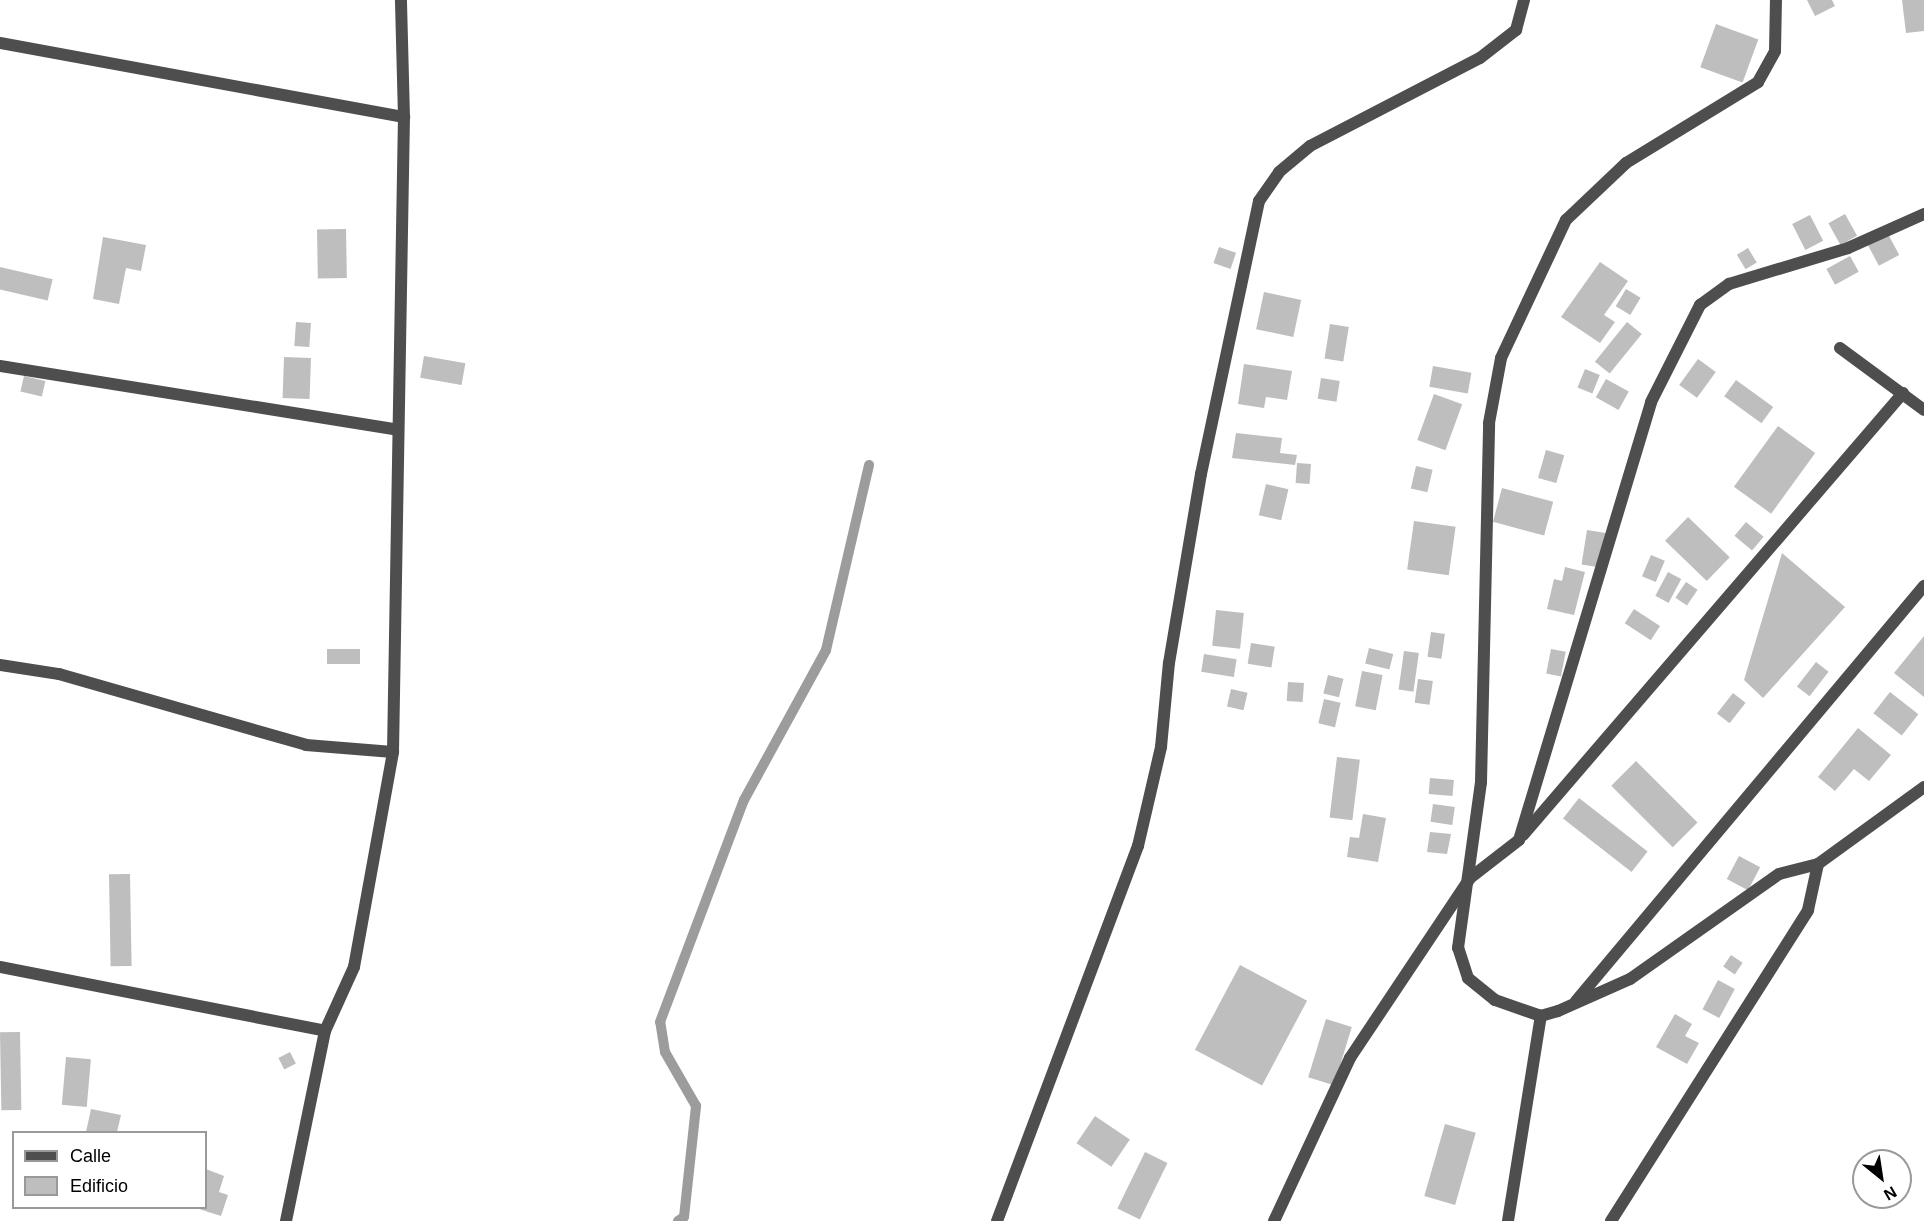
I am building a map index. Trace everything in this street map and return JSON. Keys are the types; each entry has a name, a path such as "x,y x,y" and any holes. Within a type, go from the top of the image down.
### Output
{"street":[{"path":"286,1221 325,1031 354,967 393,752 404,117 401,0"},
{"path":"997,1221 1138,846 1161,747 1169,663 1206,451 1259,201 1279,172 1310,146 1480,58 1516,30 1524,0"},
{"path":"1776,0 1775,51 1758,82 1626,163 1566,220 1501,358 1489,423 1482,758 1470,878 1458,948 1468,978 1495,1000 1541,1016 1573,1004 1630,980 1779,874 1818,864 1924,787"},
{"path":"0,43 404,117"},
{"path":"1519,840 1651,402 1700,305 1729,284 1848,248 1924,214"},
{"path":"1840,348 1924,410"},
{"path":"0,366 398,430"},
{"path":"1274,1221 1350,1058 1470,878 1519,840 1903,393"},
{"path":"1573,1004 1924,586"},
{"path":"0,665 59,674 306,745 393,752"},
{"path":"1611,1221 1808,910 1818,864"},
{"path":"0,968 325,1031"},
{"path":"1508,1221 1541,1016"}],"building":[{"path":"1807,0 1832,0 1835,6 1815,16"},
{"path":"1902,0 1924,0 1924,31 1906,33"},
{"path":"1716,24 1758,39 1743,83 1700,67"},
{"path":"1845,214 1857,236 1841,245 1828,223"},
{"path":"1810,215 1823,241 1805,250 1792,224"},
{"path":"346,229 347,278 318,278 317,230"},
{"path":"1887,232 1899,255 1879,266 1867,243"},
{"path":"103,237 146,245 141,271 126,268 119,304 93,299"},
{"path":"1219,247 1236,253 1230,269 1213,263"},
{"path":"1748,248 1757,263 1746,269 1737,255"},
{"path":"1850,256 1859,272 1835,285 1826,269"},
{"path":"1600,262 1628,281 1604,315 1615,322 1600,343 1561,317"},
{"path":"0,267 53,279 48,301 0,290"},
{"path":"1626,289 1641,298 1630,315 1616,306"},
{"path":"1264,292 1301,300 1293,337 1256,329"},
{"path":"296,322 311,323 309,347 294,346"},
{"path":"1627,322 1642,334 1610,374 1595,362"},
{"path":"1330,324 1349,327 1343,362 1325,359"},
{"path":"424,356 465,363 462,385 420,378"},
{"path":"284,357 311,358 310,399 283,398"},
{"path":"1698,359 1716,372 1697,398 1679,385"},
{"path":"1244,364 1292,371 1287,400 1266,397 1264,408 1238,404"},
{"path":"1433,366 1471,373 1468,393 1429,387"},
{"path":"1585,369 1600,375 1592,394 1578,388"},
{"path":"24,376 45,381 42,397 20,392"},
{"path":"1321,378 1340,381 1336,402 1318,399"},
{"path":"1606,379 1629,392 1619,410 1596,397"},
{"path":"1736,380 1773,407 1761,423 1724,396"},
{"path":"1434,394 1462,404 1445,450 1417,440"},
{"path":"1778,426 1815,453 1771,514 1734,487"},
{"path":"1236,433 1282,438 1280,453 1297,455 1295,465 1232,458"},
{"path":"1546,450 1564,455 1556,483 1538,478"},
{"path":"1297,463 1311,464 1310,484 1296,483"},
{"path":"1416,466 1433,470 1427,492 1411,488"},
{"path":"1266,484 1288,489 1281,520 1259,515"},
{"path":"1502,488 1553,502 1544,536 1493,522"},
{"path":"1688,517 1730,557 1707,581 1665,541"},
{"path":"1414,521 1456,527 1449,575 1407,570"},
{"path":"1746,522 1764,537 1752,551 1734,536"},
{"path":"1587,530 1606,533 1600,568 1582,565"},
{"path":"1782,553 1845,607 1763,698 1744,680"},
{"path":"1651,555 1665,561 1656,582 1642,576"},
{"path":"1565,567 1585,572 1574,615 1547,609 1554,579 1562,581"},
{"path":"1668,572 1681,579 1669,603 1655,596"},
{"path":"1686,582 1698,590 1687,606 1675,598"},
{"path":"1634,609 1660,626 1651,640 1625,623"},
{"path":"1216,610 1244,613 1240,649 1212,646"},
{"path":"1431,632 1445,634 1441,659 1428,657"},
{"path":"1924,636 1924,697 1894,673"},
{"path":"1251,643 1275,647 1271,667 1248,664"},
{"path":"1369,648 1393,654 1389,670 1365,664"},
{"path":"327,649 360,649 360,664 327,664"},
{"path":"1551,649 1566,652 1561,676 1546,674"},
{"path":"1404,651 1419,653 1413,692 1399,690"},
{"path":"1204,654 1237,659 1234,677 1201,672"},
{"path":"1816,662 1829,672 1810,696 1797,686"},
{"path":"1362,671 1383,675 1376,710 1355,706"},
{"path":"1328,675 1344,679 1339,697 1323,693"},
{"path":"1418,679 1433,681 1430,705 1415,703"},
{"path":"1288,682 1304,683 1303,702 1287,701"},
{"path":"1231,689 1248,693 1244,710 1227,707"},
{"path":"1890,692 1918,714 1902,735 1873,713"},
{"path":"1733,693 1746,703 1730,723 1717,713"},
{"path":"1324,699 1341,703 1335,727 1318,723"},
{"path":"1858,728 1891,755 1869,781 1854,769 1835,791 1818,777"},
{"path":"1337,757 1360,760 1352,820 1330,818"},
{"path":"1636,761 1698,823 1673,847 1611,786"},
{"path":"1430,778 1454,780 1453,796 1429,794"},
{"path":"1579,798 1648,852 1632,872 1563,818"},
{"path":"1433,804 1455,807 1452,825 1430,822"},
{"path":"1363,814 1386,818 1378,862 1347,857 1350,837 1359,838"},
{"path":"1430,832 1451,834 1447,854 1427,852"},
{"path":"1739,856 1760,867 1748,890 1727,879"},
{"path":"109,874 130,874 132,966 111,966"},
{"path":"1731,955 1743,963 1735,974 1723,967"},
{"path":"1240,965 1307,1001 1262,1085 1195,1050"},
{"path":"1718,980 1735,989 1719,1018 1703,1009"},
{"path":"1675,1014 1692,1024 1685,1036 1699,1043 1687,1064 1656,1047"},
{"path":"1326,1019 1352,1027 1334,1085 1308,1077"},
{"path":"0,1032 20,1032 21,1110 1,1110"},
{"path":"290,1052 296,1064 284,1069 278,1058"},
{"path":"66,1057 91,1059 87,1107 62,1105"},
{"path":"91,1109 121,1115 117,1131 86,1131"},
{"path":"1095,1116 1130,1139 1111,1167 1077,1143"},
{"path":"1445,1124 1476,1133 1455,1205 1424,1196"},
{"path":"1145,1152 1167,1163 1140,1220 1117,1209"},
{"path":"207,1169 224,1176 219,1192 228,1195 221,1216 199,1209 207,1209"}],"waterway":[{"path":"678,1221 684,1217 696,1106 665,1052 660,1022 744,800 826,650 869,465"}]}
